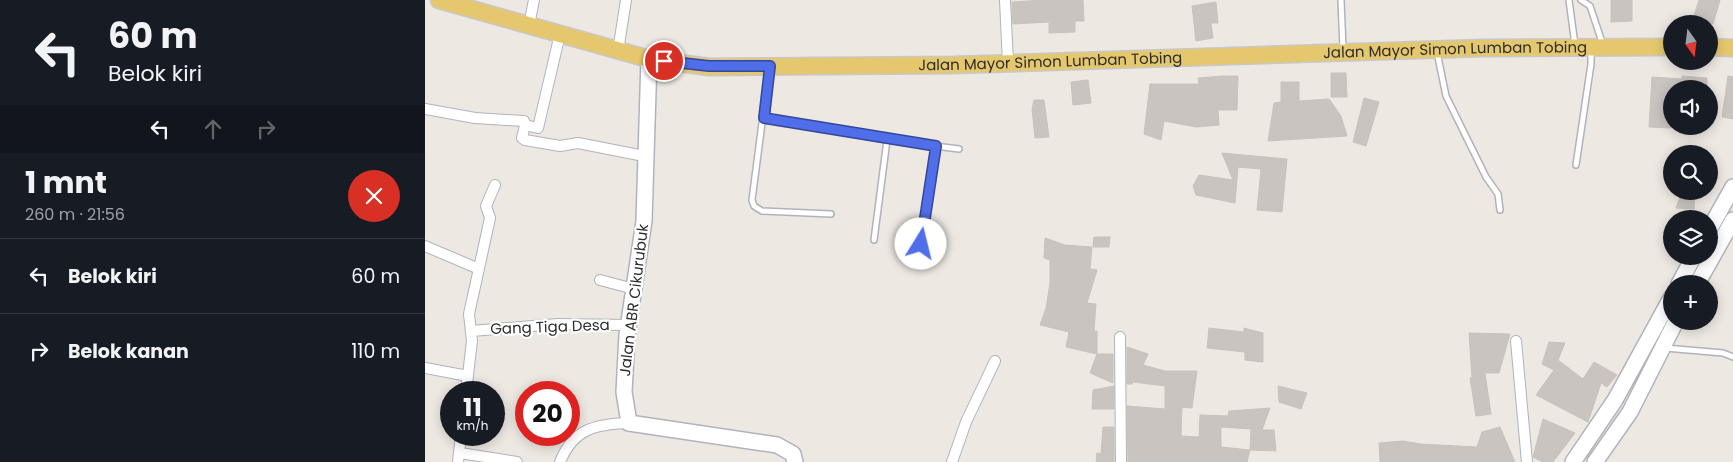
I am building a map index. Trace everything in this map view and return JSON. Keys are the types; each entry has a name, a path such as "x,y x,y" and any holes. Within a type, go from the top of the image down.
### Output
{"main road":[{"name":"Jalan Mayor Simon Lumban Tobing","path":"439,0 649,60 709,66 1008,63 1483,48 1663,47"},
{"path":"1718,47 1733,48"}],"street":[{"path":"529,25 534,0"},
{"path":"618,51 626,0"},
{"path":"1005,0 1008,63"},
{"path":"425,109 475,118 524,122 525,125 537,128 540,126 560,34"},
{"name":"Jalan ABR Cikurubuk","path":"629,423 624,392 629,325 644,221 644,156 649,60"},
{"path":"525,125 522,138 525,140 560,146 579,143 644,156"},
{"path":"467,381 471,331 469,314 489,218 486,206 495,185"},
{"path":"1718,214 1733,187"},
{"path":"1702,275 1733,220"},
{"path":"425,246 479,269"},
{"path":"599,280 634,289"},
{"path":"1573,462 1615,400 1663,313"},
{"name":"Gang Tiga Desa","path":"471,331 559,324 629,325"},
{"path":"1595,462 1629,412 1672,330"},
{"path":"1120,337 1121,462"},
{"path":"1516,341 1527,462"},
{"path":"952,462 966,422 995,361"},
{"path":"425,368 468,376"},
{"path":"1615,400 1629,412"},
{"path":"560,462 567,445 578,436 595,427 629,423 777,446 793,454 795,462"},
{"path":"459,457 517,462"}],"lane":[{"path":"1341,0 1343,52"},
{"path":"1569,0 1590,48"},
{"path":"1576,165 1591,64 1590,6 1581,0"},
{"path":"1437,50 1446,96 1486,176 1498,194 1499,210"},
{"path":"770,66 753,200 754,206 762,211 831,214"},
{"path":"764,118 887,140 959,149"},
{"path":"874,240 887,140"},
{"path":"921,244 936,146"},
{"path":"1662,348 1723,353 1733,357"}],"building":[{"path":"1083,0 1084,21 1075,21 1075,32 1049,33 1049,22 1013,24 1012,2"},
{"path":"1611,0 1632,0 1632,21 1611,22"},
{"path":"1699,0 1720,0 1716,15 1694,15"},
{"path":"1216,2 1218,23 1211,23 1213,38 1196,41 1192,6"},
{"path":"1331,73 1346,73 1347,97 1331,97"},
{"path":"1238,76 1237,110 1218,110 1219,125 1196,127 1164,121 1161,140 1144,134 1150,84 1199,84 1198,78"},
{"path":"1682,76 1707,78 1707,80 1663,80 1663,128 1649,127 1652,77 1682,79"},
{"path":"1728,76 1733,77 1733,119 1722,117"},
{"path":"1088,80 1091,103 1073,105 1071,82"},
{"path":"1281,82 1299,82 1299,101 1329,99 1341,116 1347,136 1268,141 1274,103 1281,102"},
{"path":"1364,98 1379,102 1366,146 1353,142"},
{"path":"1034,100 1044,100 1049,137 1035,138 1032,109"},
{"path":"1222,153 1287,159 1282,212 1257,210 1261,169 1238,167 1235,203 1196,195 1193,186 1199,175 1233,180"},
{"path":"1679,200 1695,200 1694,209 1676,208"},
{"path":"1094,237 1110,237 1109,247 1093,247"},
{"path":"1045,238 1065,245 1092,247 1090,269 1097,270 1087,303 1096,304 1094,331 1097,331 1097,354 1066,347 1069,332 1040,325 1046,308 1050,283 1050,260 1044,258"},
{"path":"1209,328 1244,332 1244,328 1263,333 1263,362 1245,360 1245,352 1207,348"},
{"path":"1469,333 1510,334 1499,373 1485,373 1491,414 1476,416 1470,378 1472,378"},
{"path":"1549,342 1565,343 1558,360 1583,379 1594,362 1617,375 1607,387 1601,383 1588,422 1536,395 1554,370 1542,364"},
{"path":"1127,347 1148,354 1143,365 1165,371 1197,371 1192,408 1182,407 1181,436 1199,437 1200,415 1228,416 1229,411 1270,408 1262,430 1274,430 1276,451 1250,450 1247,462 1128,462 1127,406 1165,409 1165,386 1133,382 1132,384 1127,384","holes":["1221,427 1251,429 1250,450 1221,447"]},
{"path":"1097,354 1113,354 1113,383 1090,373"},
{"path":"1114,386 1114,409 1092,409 1093,390"},
{"path":"1278,386 1307,393 1301,409 1279,402"},
{"path":"1543,419 1575,433 1553,462 1543,462 1533,457"},
{"path":"1103,427 1114,427 1114,462 1096,462 1097,453 1101,454"},
{"path":"1500,427 1515,462 1380,462 1379,443 1403,441 1420,444 1477,447 1482,432"}],"route":[{"path":"664,61 709,66 770,66 764,118 887,140 936,146 921,244"}]}
